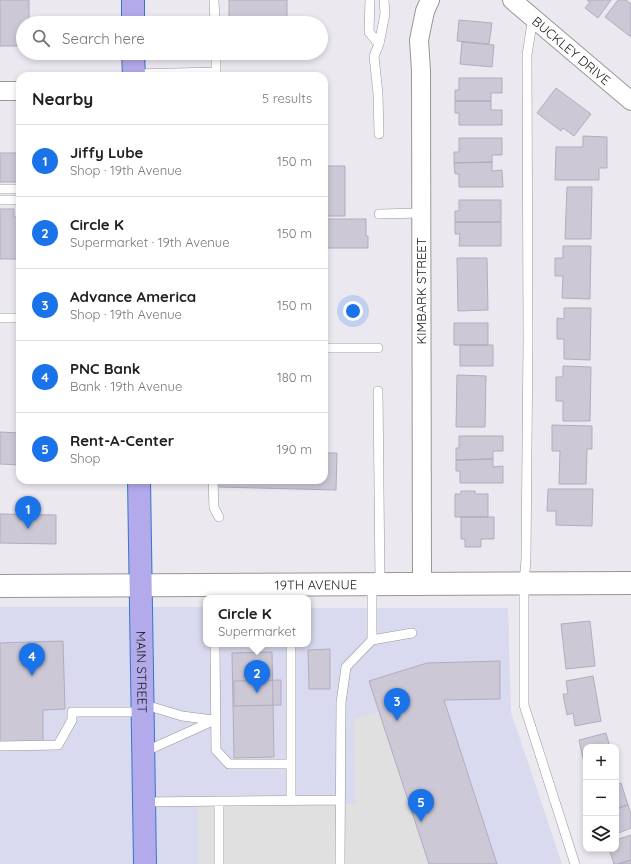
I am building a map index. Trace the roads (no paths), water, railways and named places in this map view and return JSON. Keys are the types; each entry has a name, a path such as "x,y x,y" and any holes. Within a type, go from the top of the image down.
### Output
{"highway":[{"path":"133,0 133,16"},
{"name":"MAIN STREET","path":"139,484 145,864"}],"street":[{"name":"KIMBARK STREET","path":"422,584 421,70 419,40 425,11 430,0"},
{"name":"BUCKLEY DRIVE","path":"512,0 631,101"},
{"path":"0,91 16,91"},
{"name":"19TH AVENUE","path":"0,586 141,585 290,588 376,584 631,583"}],"lane":[{"path":"214,0 215,16"},
{"path":"370,0 369,32 379,44"},
{"path":"379,134 378,94 374,56 379,44 385,14 384,0"},
{"path":"533,18 527,55 528,339 526,559 524,584 524,705 575,864"},
{"path":"216,60 216,72"},
{"path":"134,68 189,72"},
{"path":"0,189 16,189"},
{"path":"0,200 16,200"},
{"path":"379,214 421,213"},
{"path":"0,318 16,318"},
{"path":"328,348 378,348"},
{"path":"372,640 376,584 378,391"},
{"path":"213,484 214,508 219,516"},
{"path":"340,864 339,800 341,703 346,667 372,640 412,633"},
{"path":"215,647 216,750 228,764 291,764"},
{"path":"291,647 291,800"},
{"path":"0,746 58,745 72,720 72,712 142,708 182,716 215,720"},
{"path":"143,753 215,720"},
{"path":"144,802 339,800"},
{"path":"219,801 219,864"}],"place":[{"name":"Jiffy Lube","path":"28,529"},
{"name":"PNC Bank","path":"32,676"},
{"name":"Circle K","path":"257,693"},
{"name":"Advance America","path":"397,721"},
{"name":"Rent-A-Center","path":"421,822"}]}
